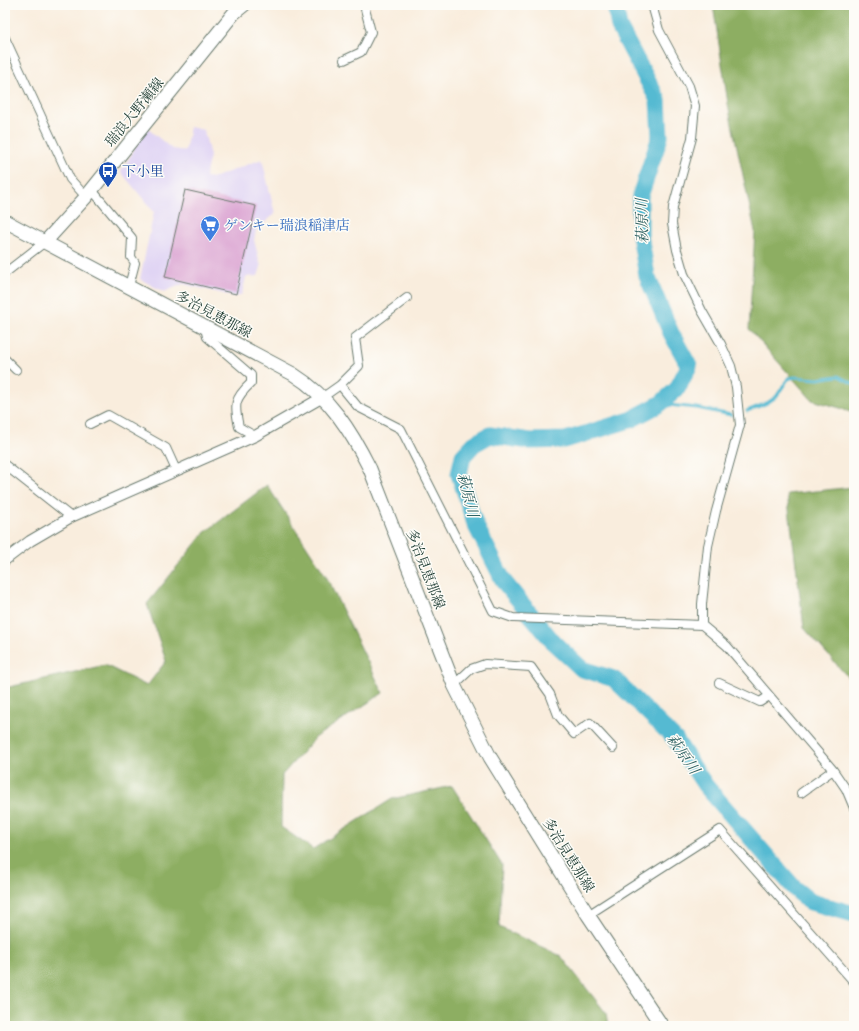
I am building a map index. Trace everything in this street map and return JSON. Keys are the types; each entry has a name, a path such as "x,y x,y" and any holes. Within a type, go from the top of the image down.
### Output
{"main road":[{"name":"瑞浪大野瀬線","path":"46,241 89,193 234,13 244,5"},
{"path":"5,221 46,241"},
{"name":"多治見恵那線","path":"46,241 293,374 306,382 323,397 342,418 355,439 370,469 454,686 490,757 588,915 662,1026"}],"street":[{"path":"344,60 361,52 371,32 364,5"},
{"path":"652,5 659,30 689,86 695,106 692,138 673,207 672,224 676,250 684,274 731,366 736,387 740,425 708,546 702,604 702,625"},
{"path":"5,38 70,179 89,193 132,238 131,257 135,263 129,286"},
{"path":"5,273 46,241"},
{"path":"7,555 71,517 255,436 323,397 340,385 359,366 355,338 407,298"},
{"path":"205,327 207,337 251,375 251,383 239,394 235,408 240,427 255,436"},
{"path":"5,359 16,370"},
{"path":"340,385 358,407 401,429 493,611 513,618 702,625 727,646 833,770 846,789 854,808"},
{"path":"90,424 108,414 166,448 176,470"},
{"path":"5,465 71,517"},
{"path":"454,686 471,669 484,664 531,667 550,694 558,715 574,734 590,722 613,748"},
{"path":"719,683 760,702 769,696"},
{"path":"801,793 833,770"},
{"path":"588,915 720,830 854,982"}],"shaded area":[{"path":"190,127 204,130 210,156 205,177 213,178 262,159 275,214 256,230 254,240 261,267 258,276 246,277 242,294 236,297 183,284 164,292 140,279 154,212 121,172 147,128 172,149 185,151"}],"green space":[{"path":"713,5 854,5 854,412 812,400 749,329 755,231 729,110"},
{"path":"267,485 326,576 383,693 317,736 282,775 281,827 313,849 392,799 452,786 502,865 499,927 561,956 606,1013 608,1026 5,1026 5,688 105,665 147,686 166,661 147,604 204,533"},
{"path":"854,487 854,684 804,628 787,494"}],"building":[{"name":"ゲンキー瑞浪稲津店","path":"185,190 256,206 236,294 165,277"}],"waterway":[{"name":"萩原川","path":"615,5 619,27 658,100 660,137 640,196 640,235 647,276 671,333 689,366 677,389 660,404 630,420 565,440 530,441 490,435 474,444 463,456 459,474 475,524 504,582 554,643 582,669 614,679 675,739 705,785 796,890 811,902 854,914"},
{"path":"747,411 767,403 776,397 788,379 794,377 818,379 838,376 854,384"},
{"path":"664,401 668,405 697,408 731,415"}],"place":[{"name":"下小里","path":"108,188"},
{"name":"ゲンキー瑞浪稲津店","path":"210,242"}]}
